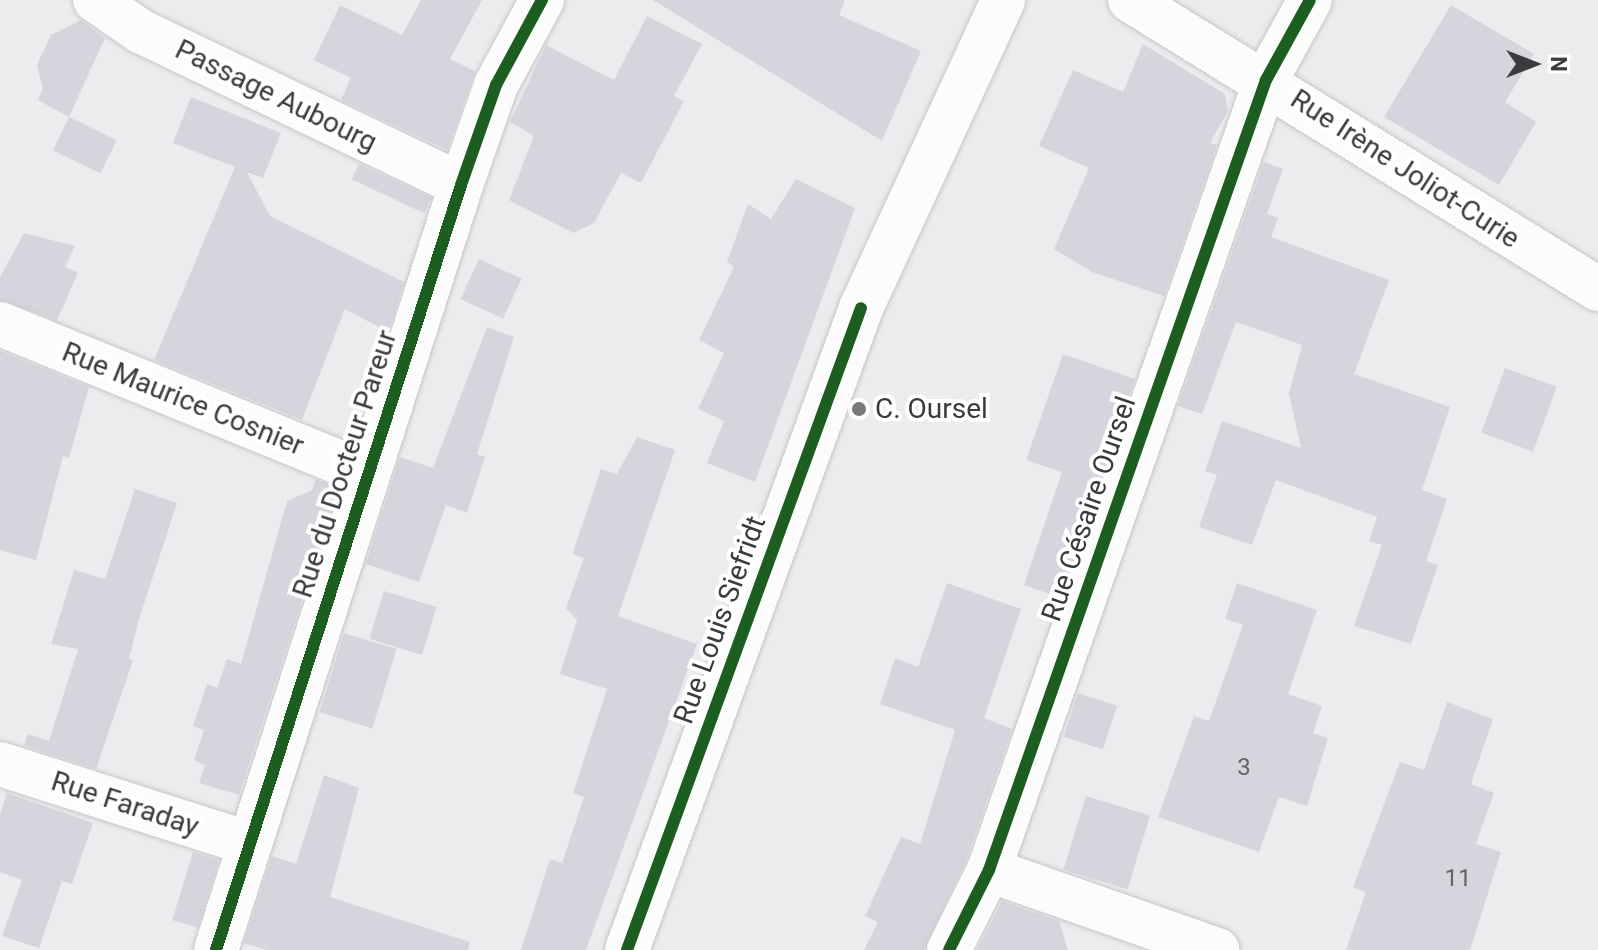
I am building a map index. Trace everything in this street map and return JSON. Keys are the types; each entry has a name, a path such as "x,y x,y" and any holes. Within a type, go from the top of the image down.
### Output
{"street":[{"name":"Passage Aubourg","path":"95,0 140,31 461,185"},
{"name":"Rue du Docteur Pareur","path":"216,950 366,473 461,185 496,85 542,0"},
{"name":"Rue Louis Siefridt","path":"627,950 861,308 1003,0"},
{"name":"Rue Irène Joliot-Curie","path":"1130,0 1266,80 1598,289"},
{"name":"Rue Césaire Oursel","path":"949,950 989,870 1266,80 1310,0"},
{"name":"Rue Maurice Cosnier","path":"0,324 366,473"},
{"name":"Rue Faraday","path":"0,764 250,844"},
{"path":"989,870 1217,950"}],"building":[{"path":"421,0 482,0 450,59 475,71 447,150 341,100 351,78 314,60 340,5 402,35"},
{"path":"653,0 845,0 839,15 921,51 882,141"},
{"path":"1451,5 1534,54 1505,102 1536,122 1499,185 1384,117"},
{"path":"647,16 702,44 674,96 684,101 641,183 621,173 594,223 573,233 509,200 534,136 510,122 546,45 614,80"},
{"path":"81,20 105,38 69,117 38,100 43,89 37,65 51,35"},
{"path":"1143,44 1225,94 1228,111 1210,143 1217,145 1164,296 1092,272 1054,249 1089,168 1039,146 1073,70 1123,92"},
{"path":"191,97 281,133 263,178 247,172 270,216 404,282 388,332 345,309 302,420 154,360 235,167 173,143"},
{"path":"69,117 117,140 100,173 53,150"},
{"path":"1264,162 1283,169 1267,214 1278,218 1271,237 1389,280 1354,374 1450,407 1422,490 1447,499 1426,561 1438,565 1411,644 1354,626 1382,545 1369,541 1377,517 1276,480 1252,545 1199,527 1217,475 1205,471 1222,421 1301,448 1289,394 1302,345 1236,322 1202,414 1178,406"},
{"path":"359,164 432,198 424,213 352,179"},
{"path":"796,179 855,208 755,482 707,463 724,421 698,409 724,353 699,340 734,267 727,262 748,204 771,219"},
{"path":"24,233 75,246 65,267 78,273 57,320 0,300 0,277"},
{"path":"479,259 522,279 503,319 460,299"},
{"path":"487,327 514,337 477,454 485,457 467,513 446,505 419,582 366,564 400,457 433,468"},
{"path":"0,351 89,387 69,458 63,456 36,560 0,550"},
{"path":"1063,354 1135,379 1058,597 1024,585 1062,472 1026,460"},
{"path":"1505,368 1557,387 1533,452 1481,433"},
{"path":"637,437 675,450 618,616 697,644 586,950 521,950 550,859 562,863 584,797 573,793 607,689 560,674 577,620 566,608 584,558 573,554 574,549 601,469 617,474"},
{"path":"316,479 338,488 239,795 199,783 205,765 194,760 204,730 193,726 207,684 217,688 227,659 241,664 287,501 312,490"},
{"path":"135,489 177,503 139,619 129,659 133,660 96,769 24,745 28,734 49,741 78,649 51,644 74,570 105,579"},
{"path":"947,583 1021,609 984,718 1012,729 966,860 924,950 864,950 878,922 865,916 901,837 920,844 955,730 880,704 895,658 918,667"},
{"path":"1237,583 1317,610 1288,694 1322,706 1313,733 1328,738 1307,806 1279,797 1259,852 1158,817 1194,716 1209,721 1243,625 1225,619"},
{"path":"384,591 437,607 422,655 369,639"},
{"path":"344,633 397,649 372,728 320,712"},
{"path":"1078,693 1117,706 1103,749 1064,737"},
{"path":"1447,702 1493,719 1471,784 1494,793 1476,844 1501,852 1470,950 1346,950 1366,892 1353,887 1400,762 1424,770"},
{"path":"324,775 359,788 330,897 470,942 468,950 266,950 244,943 272,856 296,864"},
{"path":"7,793 93,823 72,884 62,881 39,948 2,936 22,880 0,872 0,814"},
{"path":"1086,796 1150,816 1128,889 1063,870"},
{"path":"193,852 219,860 198,928 172,920"},
{"path":"1002,901 1059,921 1068,950 977,950"}],"cycle path":[{"path":"216,950 461,185 496,85 542,0"},
{"path":"949,950 989,870 1266,80 1310,0"},
{"path":"627,950 861,308"}],"place":[{"name":"C. Oursel","path":"859,409"}]}
